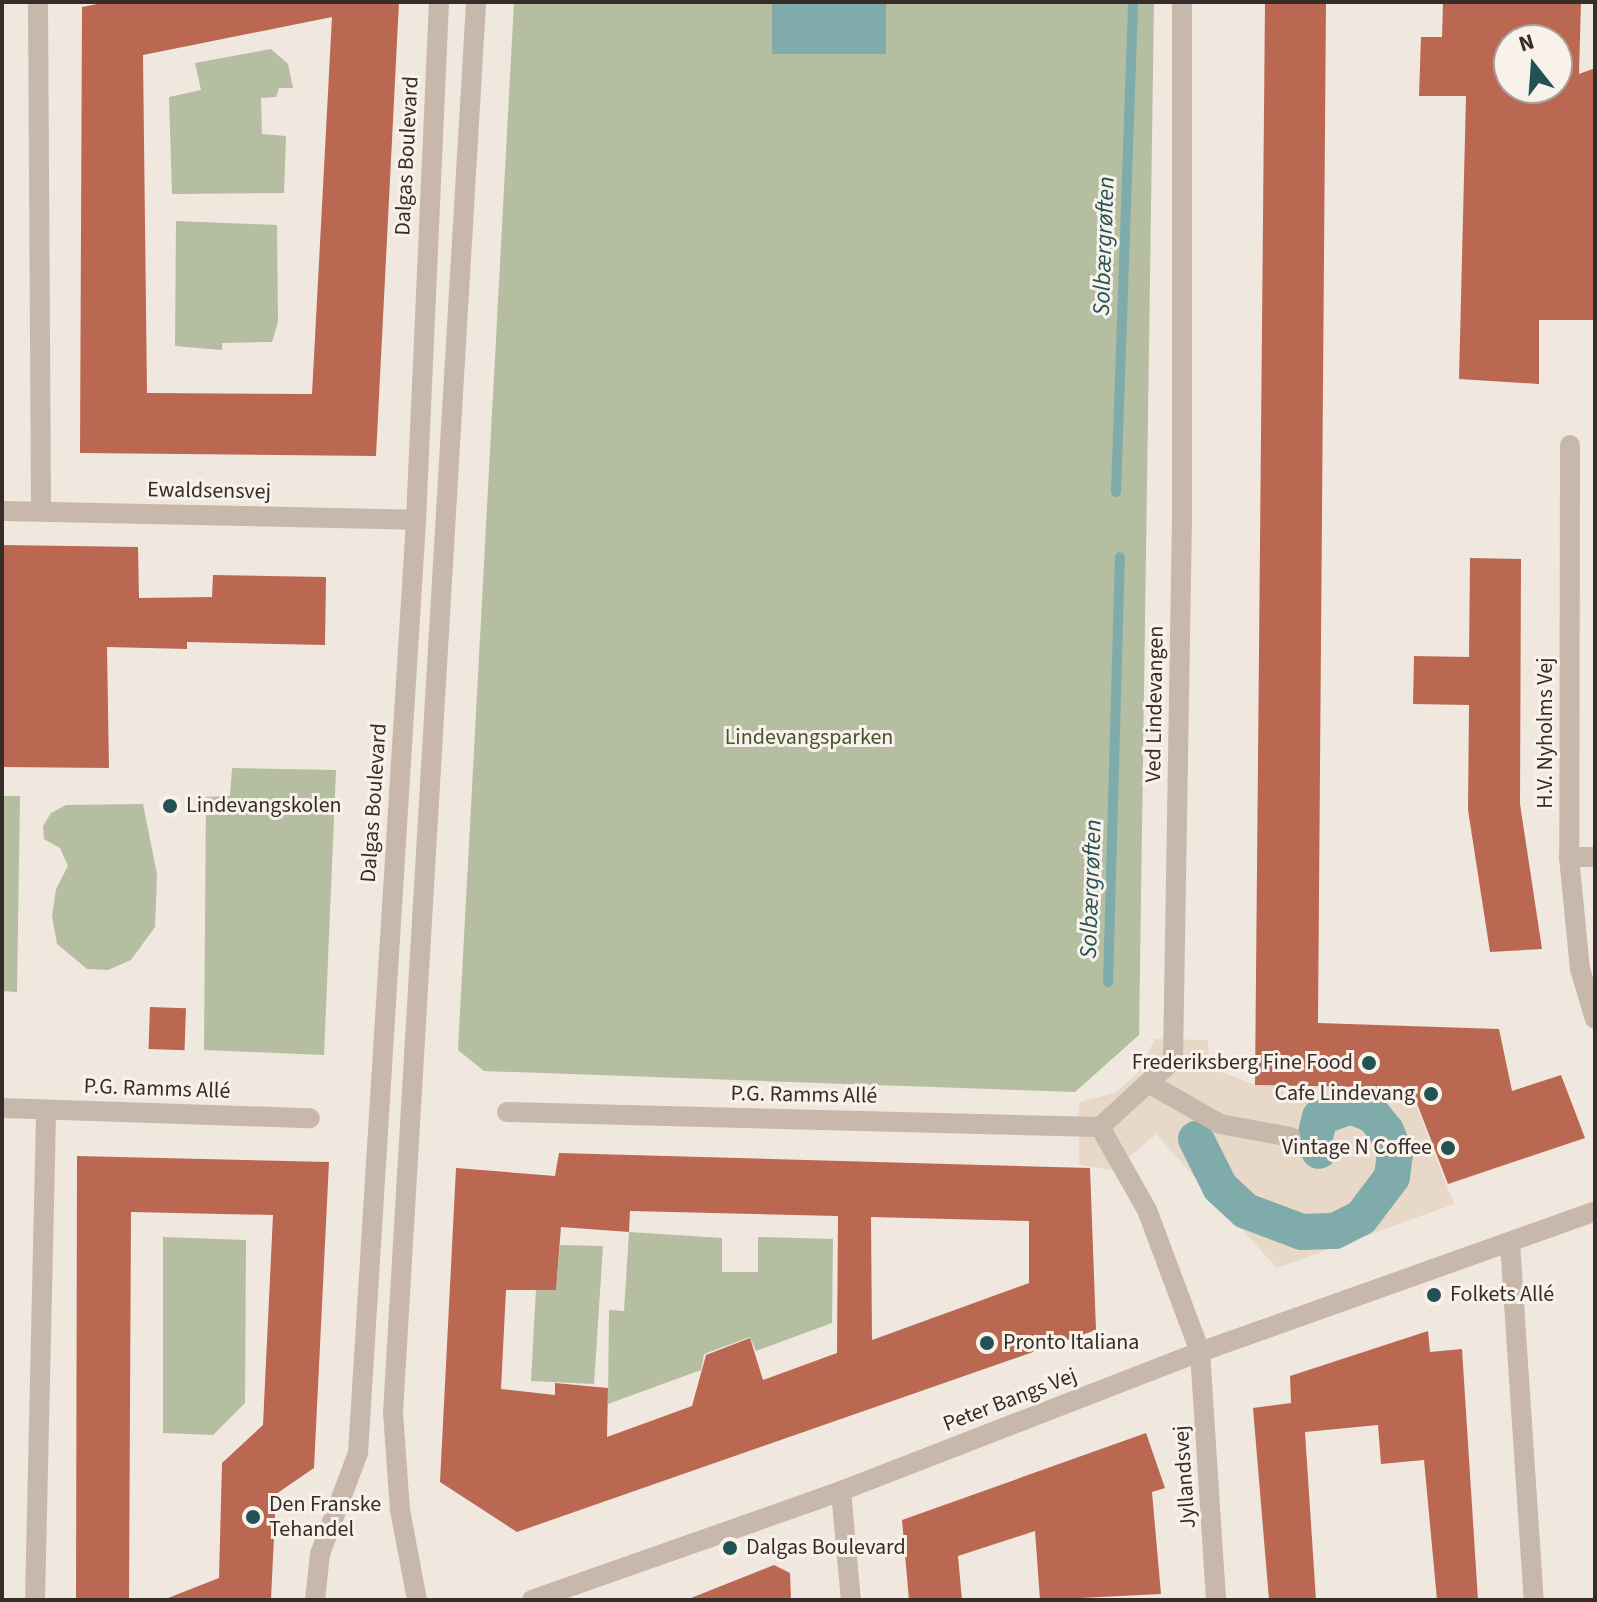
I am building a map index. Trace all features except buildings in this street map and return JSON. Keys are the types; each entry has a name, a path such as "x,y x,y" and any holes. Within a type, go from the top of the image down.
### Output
{"street":[{"path":"38,2 41,511"},
{"name":"Dalgas Boulevard","path":"315,1600 320,1554 358,1453 416,520 439,2"},
{"path":"417,1600 400,1510 393,1413 476,2"},
{"name":"Ved Lindevangen","path":"1100,1127 1173,1060 1182,517 1182,2"},
{"name":"H.V. Nyholms Vej","path":"1570,445 1569,857 1580,969 1595,1019"},
{"name":"Ewaldsensvej","path":"2,511 447,519"},
{"path":"1569,857 1595,857"},
{"path":"1150,1084 1220,1124 1291,1137"},
{"name":"P.G. Ramms Allé","path":"2,1108 310,1118"},
{"path":"35,1600 46,1110"},
{"name":"P.G. Ramms Allé","path":"507,1112 1100,1127"},
{"path":"1100,1127 1147,1210 1200,1352"},
{"name":"Peter Bangs Vej","path":"532,1600 841,1491 1200,1352 1595,1211"},
{"path":"1510,1243 1534,1600"},
{"name":"Jyllandsvej","path":"1200,1352 1216,1600"},
{"path":"841,1491 851,1600"}],"green space":[{"name":"Lindevangsparken","path":"514,2 1154,2 1139,1035 1075,1092 484,1071 458,1050"},
{"path":"271,49 288,64 293,88 279,88 276,97 261,98 262,134 286,136 284,193 172,194 169,97 201,90 195,63"},
{"path":"176,221 277,225 278,322 272,342 222,343 222,350 175,346"},
{"path":"232,768 336,770 324,1055 204,1050 206,797 230,796"},
{"path":"2,796 20,796 17,992 2,991"},
{"path":"143,804 157,874 155,927 131,960 108,970 87,969 57,944 52,916 56,889 68,866 60,848 44,839 43,826 51,813 66,805"},
{"path":"629,1232 722,1238 722,1272 758,1272 758,1237 833,1239 832,1323 756,1351 750,1337 704,1354 701,1370 608,1404 609,1310 624,1311"},
{"path":"163,1237 246,1240 245,1403 213,1435 163,1433"},
{"path":"560,1245 603,1246 594,1384 531,1381 536,1289 556,1290"}],"shaded area":[{"path":"1155,1039 1208,1040 1209,1067 1255,1085 1410,1089 1454,1204 1277,1268 1156,1134 1114,1170 1079,1165 1079,1102 1115,1093 1137,1074"}],"water":[{"path":"772,2 886,2 886,54 772,54"}],"waterway":[{"name":"Solbærgrøften","path":"1116,492 1133,2"},
{"name":"Solbærgrøften","path":"1108,982 1120,557"},
{"path":"1196,1139 1220,1187 1246,1211 1302,1232 1335,1231 1361,1218 1392,1177 1395,1153 1386,1131 1373,1115 1351,1106 1320,1117 1314,1141 1319,1151"}],"place":[{"name":"Lindevangskolen","path":"170,806"},
{"name":"Frederiksberg Fine Food","path":"1369,1063"},
{"name":"Cafe Lindevang","path":"1431,1094"},
{"name":"Vintage N Coffee","path":"1448,1148"},
{"name":"Folkets Allé","path":"1434,1295"},
{"name":"Pronto Italiana","path":"987,1343"},
{"name":"Den Franske Tehandel","path":"253,1517"},
{"name":"Dalgas Boulevard","path":"730,1548"}]}
